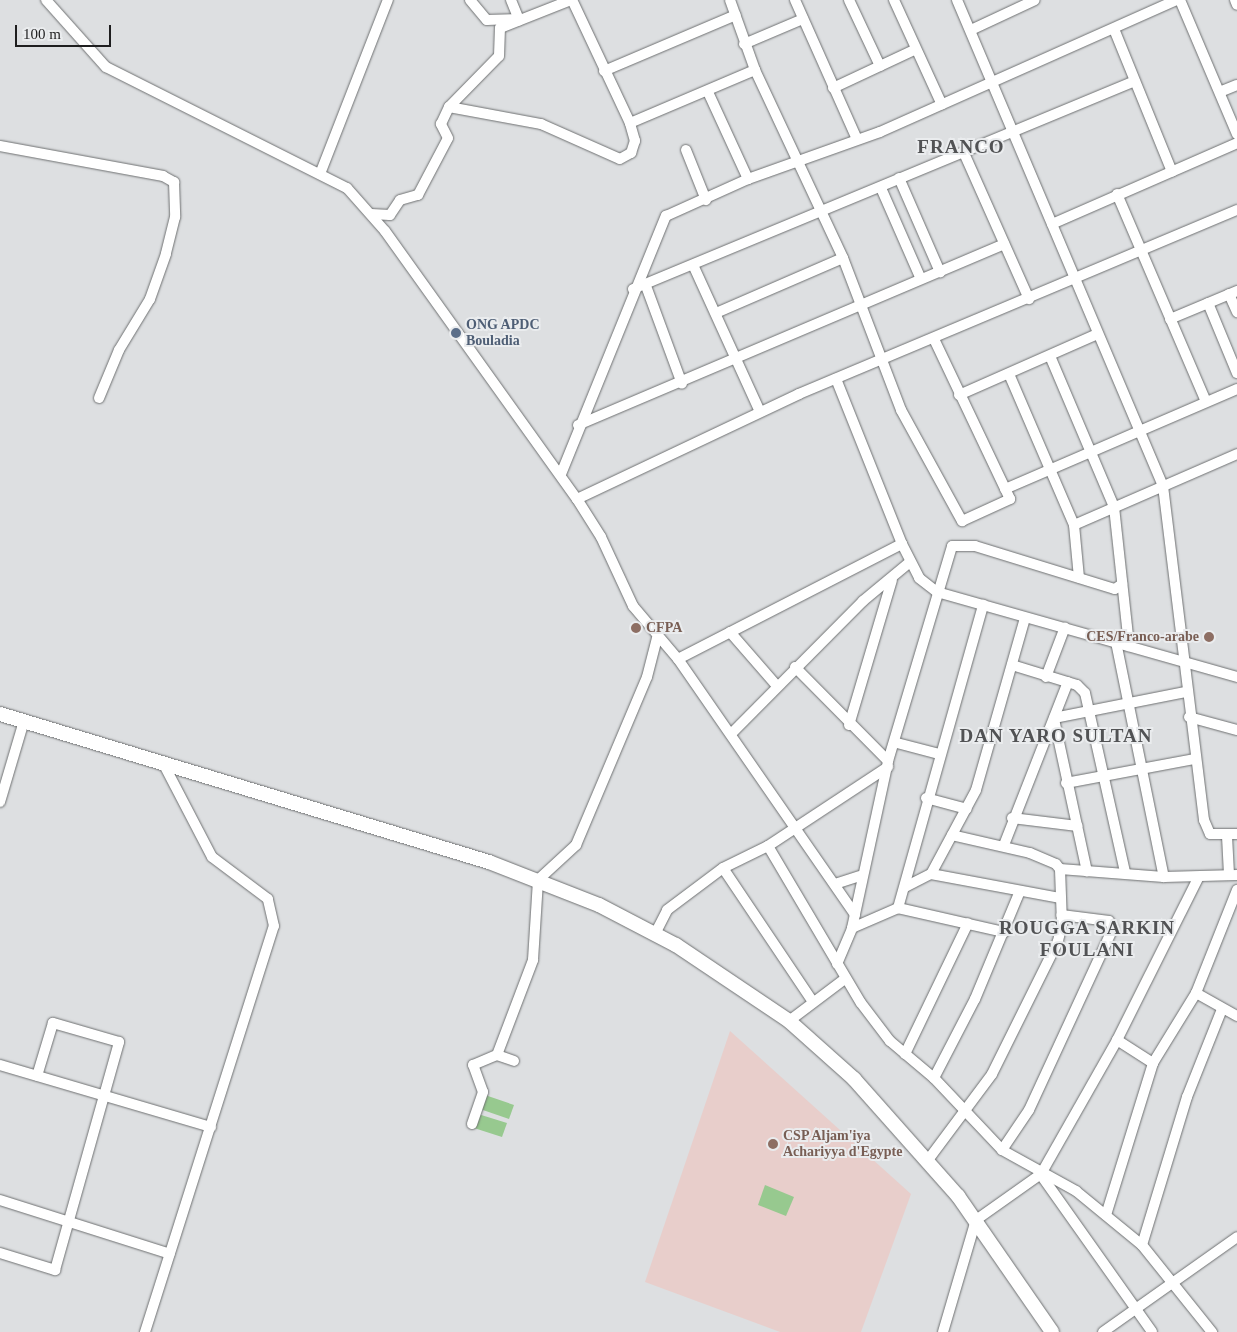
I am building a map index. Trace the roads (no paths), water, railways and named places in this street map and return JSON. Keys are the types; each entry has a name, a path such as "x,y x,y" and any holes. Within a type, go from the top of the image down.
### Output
{"highway":[{"path":"0,714 538,880 655,934 789,1021 854,1079 928,1160 976,1220 1052,1332"}],"street":[{"path":"46,0 106,67 347,188 371,214 561,474 601,537 633,606 657,638 678,659 855,915"},
{"path":"320,174 388,0"},
{"path":"470,0 487,20 516,20"},
{"path":"511,0 516,20"},
{"path":"371,214 390,215 400,200 418,195 448,138 441,124 449,107 499,56 500,28 516,20 571,0 630,124 634,148 620,159 541,124 449,107"},
{"path":"730,0 744,44 755,70 824,212 861,302 901,410 957,519 964,521 1010,499 934,339"},
{"path":"795,0 856,137"},
{"path":"849,0 880,66"},
{"path":"894,0 914,50 942,105"},
{"path":"952,835 1004,846 1049,860 1060,869 1124,872 1164,878 1233,875 1232,835 1209,832 1194,759 1163,486 1140,428 1073,279 1014,131 991,79 973,28 957,0"},
{"path":"973,28 1035,0"},
{"path":"561,474 578,425 664,218 748,179 942,105 991,79 1114,29 1178,0 1222,91 1237,134"},
{"path":"1235,0 1237,5"},
{"path":"604,71 736,15"},
{"path":"744,44 803,19"},
{"path":"1114,29 1172,172"},
{"path":"834,88 914,50"},
{"path":"630,124 708,92 755,70"},
{"path":"633,289 646,286 694,267 881,188 899,178 964,153 1135,81"},
{"path":"1222,91 1237,85"},
{"path":"708,92 748,179"},
{"path":"1052,224 1237,143"},
{"path":"0,146 163,176 174,182 175,217 166,254 150,298 119,350 100,398"},
{"path":"686,150 706,200"},
{"path":"964,153 1028,299"},
{"path":"899,178 940,272"},
{"path":"881,188 921,280"},
{"path":"1117,194 1206,402"},
{"path":"577,499 760,412 1237,210"},
{"path":"578,425 682,384 861,302 921,280 1004,244"},
{"path":"716,313 842,258"},
{"path":"694,267 716,313 734,360 760,412"},
{"path":"646,286 682,384"},
{"path":"1170,319 1233,292 1237,312"},
{"path":"1208,303 1237,373"},
{"path":"959,395 1098,334"},
{"path":"1050,356 1114,507 1129,646"},
{"path":"1009,374 1074,525 1079,578"},
{"path":"836,380 902,544 923,583 937,592 1237,676"},
{"path":"1005,489 1091,449 1237,389"},
{"path":"1074,525 1237,454"},
{"path":"678,659 902,544"},
{"path":"837,964 852,928 860,876 888,764 897,742 937,592 952,546 966,544 1115,589 1122,584"},
{"path":"731,734 776,685 863,601 892,580 910,562"},
{"path":"848,725 892,580"},
{"path":"898,908 905,887 926,798 983,605"},
{"path":"905,887 931,874 967,809 1025,618"},
{"path":"1046,676 1065,627"},
{"path":"730,632 776,685"},
{"path":"497,1055 536,946 538,880 576,845 647,677 657,638"},
{"path":"1116,642 1139,767 1164,878"},
{"path":"1012,665 1068,682 1085,693 1087,712 1124,872"},
{"path":"795,668 848,725 888,764"},
{"path":"1004,846 1012,818 1068,682"},
{"path":"1054,718 1185,692"},
{"path":"1054,718 1066,783 1078,826 1087,871"},
{"path":"1189,718 1237,730"},
{"path":"0,802 24,722"},
{"path":"897,742 939,754"},
{"path":"1066,783 1139,767 1194,759"},
{"path":"145,1332 270,945 273,910 256,886 226,872 212,857 163,763"},
{"path":"655,934 667,910 723,868 768,846 888,764"},
{"path":"926,798 967,809"},
{"path":"1012,818 1078,826"},
{"path":"768,846 837,964 876,1025 905,1054 934,1078 1002,1150 1041,1174 1067,1185 1142,1245 1177,1283 1212,1332"},
{"path":"723,868 813,1002"},
{"path":"928,1160 992,1074 1058,941 1061,916 1060,869"},
{"path":"931,874 1061,898"},
{"path":"835,884 860,876"},
{"path":"943,1332 976,1220 1041,1174 1117,1040 1198,878"},
{"path":"1106,1215 1153,1063 1196,993 1237,890"},
{"path":"934,1078 1004,932 1020,891"},
{"path":"852,928 898,908 1004,932"},
{"path":"1002,1150 1029,1110 1113,928 1108,921 1061,916"},
{"path":"905,1054 968,923"},
{"path":"789,1021 846,978"},
{"path":"1196,993 1237,1016"},
{"path":"1142,1245 1187,1097 1222,1009"},
{"path":"0,1253 55,1270 105,1098 119,1042 53,1024 37,1076"},
{"path":"1117,1040 1153,1063"},
{"path":"472,1124 483,1092 473,1066 497,1055 514,1061"},
{"path":"0,1065 105,1098 211,1127"},
{"path":"1041,1174 1152,1332"},
{"path":"0,1200 170,1254"},
{"path":"1103,1332 1177,1283 1236,1239"}],"place":[{"name":"ONG APDC Bouladia","path":"456,333"},
{"name":"CFPA","path":"636,628"},
{"name":"CES/Franco-arabe","path":"1209,637"},
{"name":"CSP Aljam'iya Achariyya d'Egypte","path":"773,1144"}],"district":[{"name":"FRANCO","path":"961,147"},
{"name":"DAN YARO SULTAN","path":"1056,736"},
{"name":"ROUGGA SARKIN FOULANI","path":"1087,939"}]}
